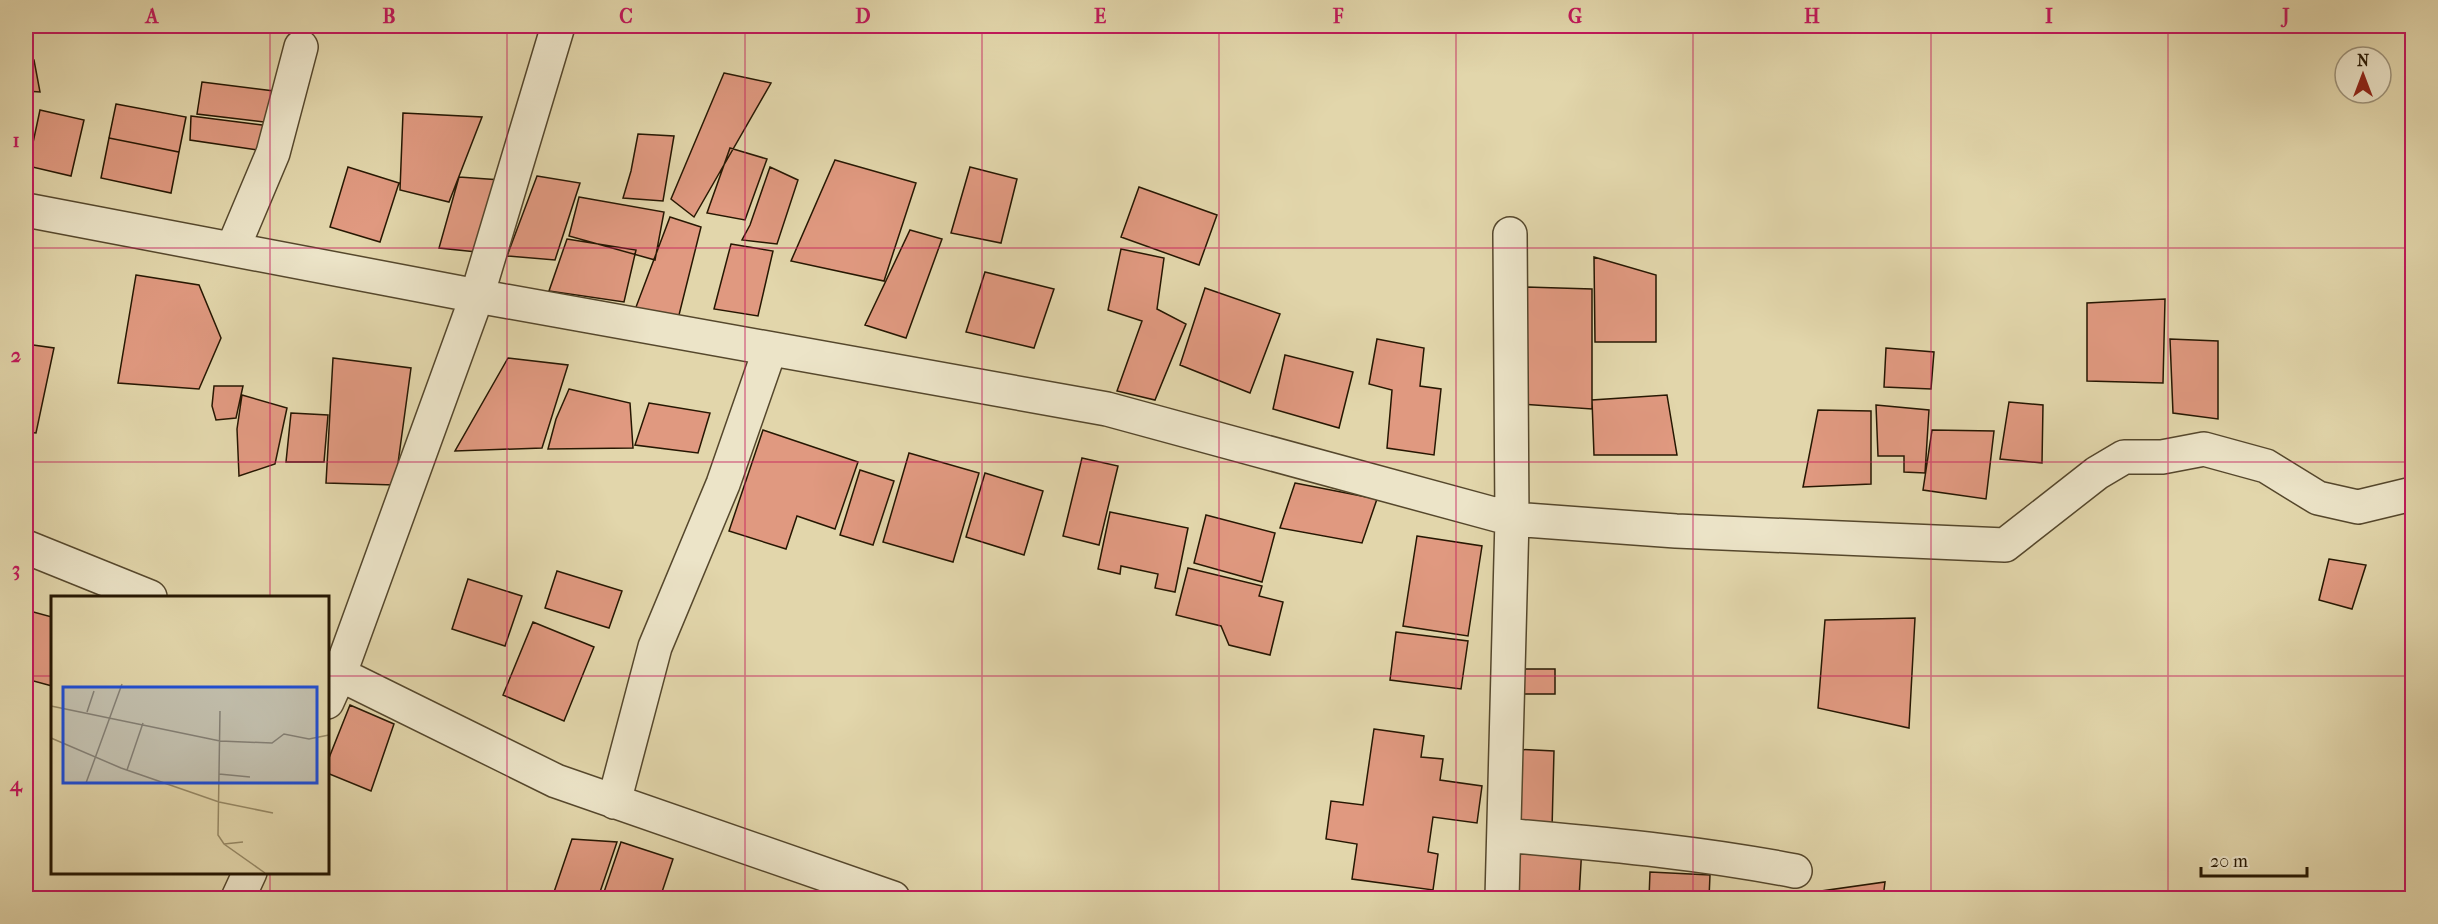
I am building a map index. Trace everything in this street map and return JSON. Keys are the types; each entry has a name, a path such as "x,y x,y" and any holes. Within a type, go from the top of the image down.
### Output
{"street":[{"path":"328,697 334,670 477,296 558,26"},
{"path":"233,248 273,153 302,47"},
{"path":"26,210 477,296 1107,409 1512,519 1676,531 2005,545 2097,473 2124,457 2162,457 2204,449 2266,466 2318,498 2358,507 2412,494"},
{"path":"1502,898 1512,519 1510,234"},
{"path":"614,802 655,647 723,484 770,349"},
{"path":"26,547 148,596"},
{"path":"334,670 556,781 893,898"},
{"path":"1504,835 1726,857 1796,871"},
{"path":"238,898 250,873"}],"building":[{"path":"26,60 34,60 40,92 26,91"},
{"path":"724,73 771,83 694,217 671,199"},
{"path":"202,82 282,92 280,124 197,114"},
{"path":"26,97 30,136 26,169"},
{"path":"116,104 186,117 179,152 109,138"},
{"path":"40,110 84,120 71,176 28,166"},
{"path":"403,113 482,117 449,202 400,190"},
{"path":"191,116 270,126 271,152 190,140"},
{"path":"638,134 674,136 663,201 623,198"},
{"path":"109,138 179,152 171,193 101,178"},
{"path":"730,148 767,159 745,220 707,213"},
{"path":"835,160 916,183 884,281 791,261"},
{"path":"348,167 399,183 380,242 330,227"},
{"path":"770,167 798,180 777,244 742,240 750,225"},
{"path":"970,167 1017,179 1001,243 951,233"},
{"path":"537,176 580,183 555,260 507,256"},
{"path":"459,177 501,180 486,253 439,248"},
{"path":"1139,187 1217,215 1199,265 1121,237"},
{"path":"579,197 664,212 655,260 569,236"},
{"path":"670,217 701,227 678,319 633,315"},
{"path":"910,230 942,239 906,338 865,325"},
{"path":"567,239 636,250 624,302 549,291"},
{"path":"731,244 773,251 758,316 714,309"},
{"path":"1121,249 1164,258 1157,309 1186,324 1155,400 1117,391 1142,321 1108,310"},
{"path":"1594,257 1656,275 1656,342 1595,342"},
{"path":"985,272 1054,289 1034,348 966,332"},
{"path":"136,275 199,285 221,338 199,389 118,383"},
{"path":"1526,287 1592,289 1592,409 1522,404"},
{"path":"1205,288 1280,314 1250,393 1180,365"},
{"path":"2165,299 2163,383 2087,381 2087,303"},
{"path":"1377,339 1424,348 1420,386 1441,389 1434,455 1387,448 1392,390 1369,384"},
{"path":"2170,339 2218,341 2218,419 2173,413"},
{"path":"26,344 54,348 36,433 26,432"},
{"path":"1886,348 1934,352 1931,389 1884,387"},
{"path":"1285,355 1353,372 1339,428 1273,409"},
{"path":"333,358 411,368 395,485 326,483"},
{"path":"508,358 568,365 542,448 455,451"},
{"path":"214,386 243,386 236,418 216,420 212,406"},
{"path":"569,389 630,403 633,448 548,449 556,419"},
{"path":"242,395 287,408 275,464 239,476 237,429"},
{"path":"1667,395 1677,455 1594,455 1592,400"},
{"path":"2009,402 2043,405 2042,463 2000,459"},
{"path":"649,403 710,413 698,453 635,445"},
{"path":"1876,405 1929,410 1925,473 1904,472 1904,456 1878,456"},
{"path":"1818,410 1871,411 1871,484 1803,487"},
{"path":"291,413 328,415 324,462 286,462"},
{"path":"763,430 858,462 835,529 797,516 786,549 729,531"},
{"path":"1932,430 1994,431 1986,499 1923,490"},
{"path":"909,453 979,473 953,562 883,542"},
{"path":"1082,458 1118,466 1099,545 1063,536"},
{"path":"860,470 894,481 873,545 840,535"},
{"path":"985,473 1043,491 1024,555 966,537"},
{"path":"1295,483 1377,499 1362,543 1280,528"},
{"path":"1110,512 1188,528 1175,592 1155,588 1158,574 1121,566 1120,574 1098,569"},
{"path":"1206,515 1275,533 1262,582 1194,563"},
{"path":"1417,536 1482,546 1468,636 1403,626"},
{"path":"2329,559 2366,565 2352,609 2319,600"},
{"path":"1188,568 1262,586 1259,596 1283,602 1270,655 1229,645 1221,626 1176,615"},
{"path":"557,571 622,591 609,628 545,608"},
{"path":"468,579 522,596 505,646 452,629"},
{"path":"26,610 51,617 51,686 26,679"},
{"path":"1915,618 1909,728 1818,708 1825,620"},
{"path":"533,622 594,647 564,721 503,695"},
{"path":"1396,632 1468,641 1461,689 1390,680"},
{"path":"1524,669 1555,669 1555,694 1524,694"},
{"path":"350,705 394,724 371,791 328,773 328,760"},
{"path":"1374,729 1424,736 1421,757 1443,759 1440,780 1482,786 1477,823 1433,817 1428,852 1438,854 1433,890 1352,879 1357,844 1326,839 1331,801 1363,805"},
{"path":"1512,749 1554,751 1552,829 1510,828"},
{"path":"572,839 617,842 598,898 552,898"},
{"path":"621,842 673,859 660,898 602,898"},
{"path":"1510,842 1582,846 1579,898 1507,898"},
{"path":"1650,872 1710,875 1709,898 1649,898"},
{"path":"1885,882 1883,898 1786,898 1786,896"}]}
